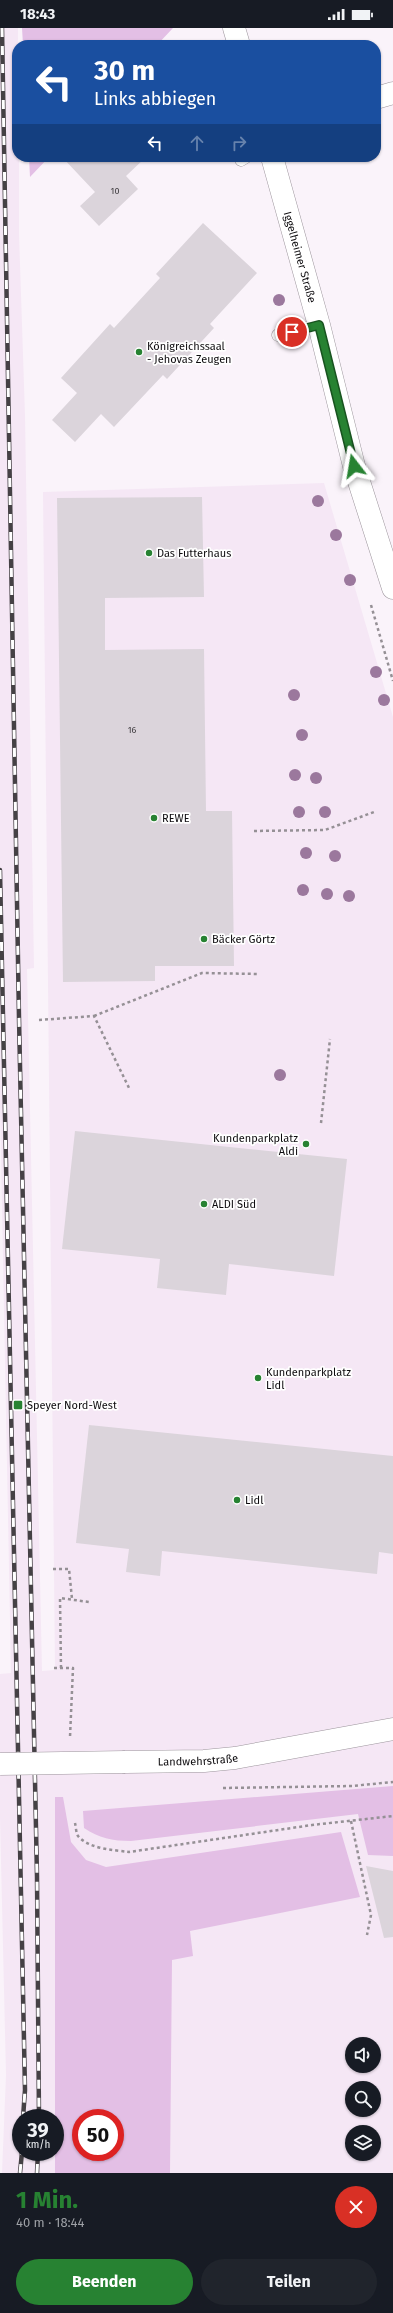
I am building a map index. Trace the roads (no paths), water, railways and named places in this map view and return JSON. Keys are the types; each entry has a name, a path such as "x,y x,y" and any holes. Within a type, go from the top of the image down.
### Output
{"main road":[{"path":"234,28 238,40"},
{"path":"381,97 393,93"},
{"name":"Iggelheimer Straße","path":"273,162 319,325 354,466 393,588"},
{"name":"Landwehrstraße","path":"0,1764 204,1762 235,1758 393,1729"}],"lane":[{"path":"278,335 319,325"}],"railway":[{"path":"2,28 19,1018 37,1876 39,2109"},
{"path":"0,870 25,2090 24,2109"},
{"path":"20,2173 21,2161"},
{"path":"37,2173 38,2161"}],"place":[{"name":"Königreichssaal - Jehovas Zeugen","path":"139,352"},
{"name":"Das Futterhaus","path":"149,553"},
{"name":"REWE","path":"154,818"},
{"name":"Bäcker Görtz","path":"204,939"},
{"name":"Kundenparkplatz Aldi","path":"306,1144"},
{"name":"ALDI Süd","path":"204,1204"},
{"name":"Kundenparkplatz Lidl","path":"258,1378"},
{"name":"Speyer Nord-West","path":"18,1405"},
{"name":"Lidl","path":"237,1500"}]}
